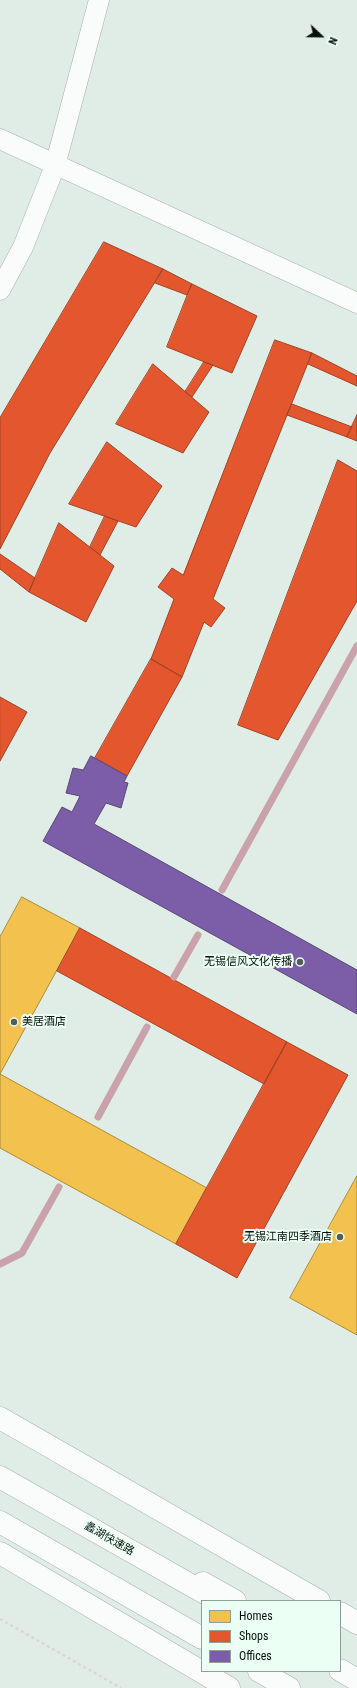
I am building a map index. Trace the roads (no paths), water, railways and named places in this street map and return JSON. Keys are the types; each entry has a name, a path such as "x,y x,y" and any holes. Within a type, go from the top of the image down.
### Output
{"main road":[{"path":"0,1418 317,1600"},
{"path":"0,1466 233,1600"},
{"name":"蠡湖快速路","path":"0,1477 217,1600"},
{"path":"0,1522 201,1637"},
{"path":"0,1553 201,1671"},
{"path":"341,1614 357,1623"},
{"path":"341,1662 357,1671"},
{"path":"341,1671 357,1680"},
{"path":"202,1672 229,1688"},
{"path":"262,1672 289,1688"}],"street":[{"path":"0,290 23,246 55,166 99,0"},
{"path":"0,139 55,166 357,303"}],"waterway":[{"path":"222,890 357,646"},
{"path":"174,977 198,935"},
{"path":"98,1117 147,1027"},
{"path":"0,1264 22,1253 59,1187"}],"place":[{"name":"无锡信风文化传播","path":"300,962"},
{"name":"美居酒店","path":"14,1022"},
{"name":"无锡江南四季酒店","path":"340,1237"}]}
